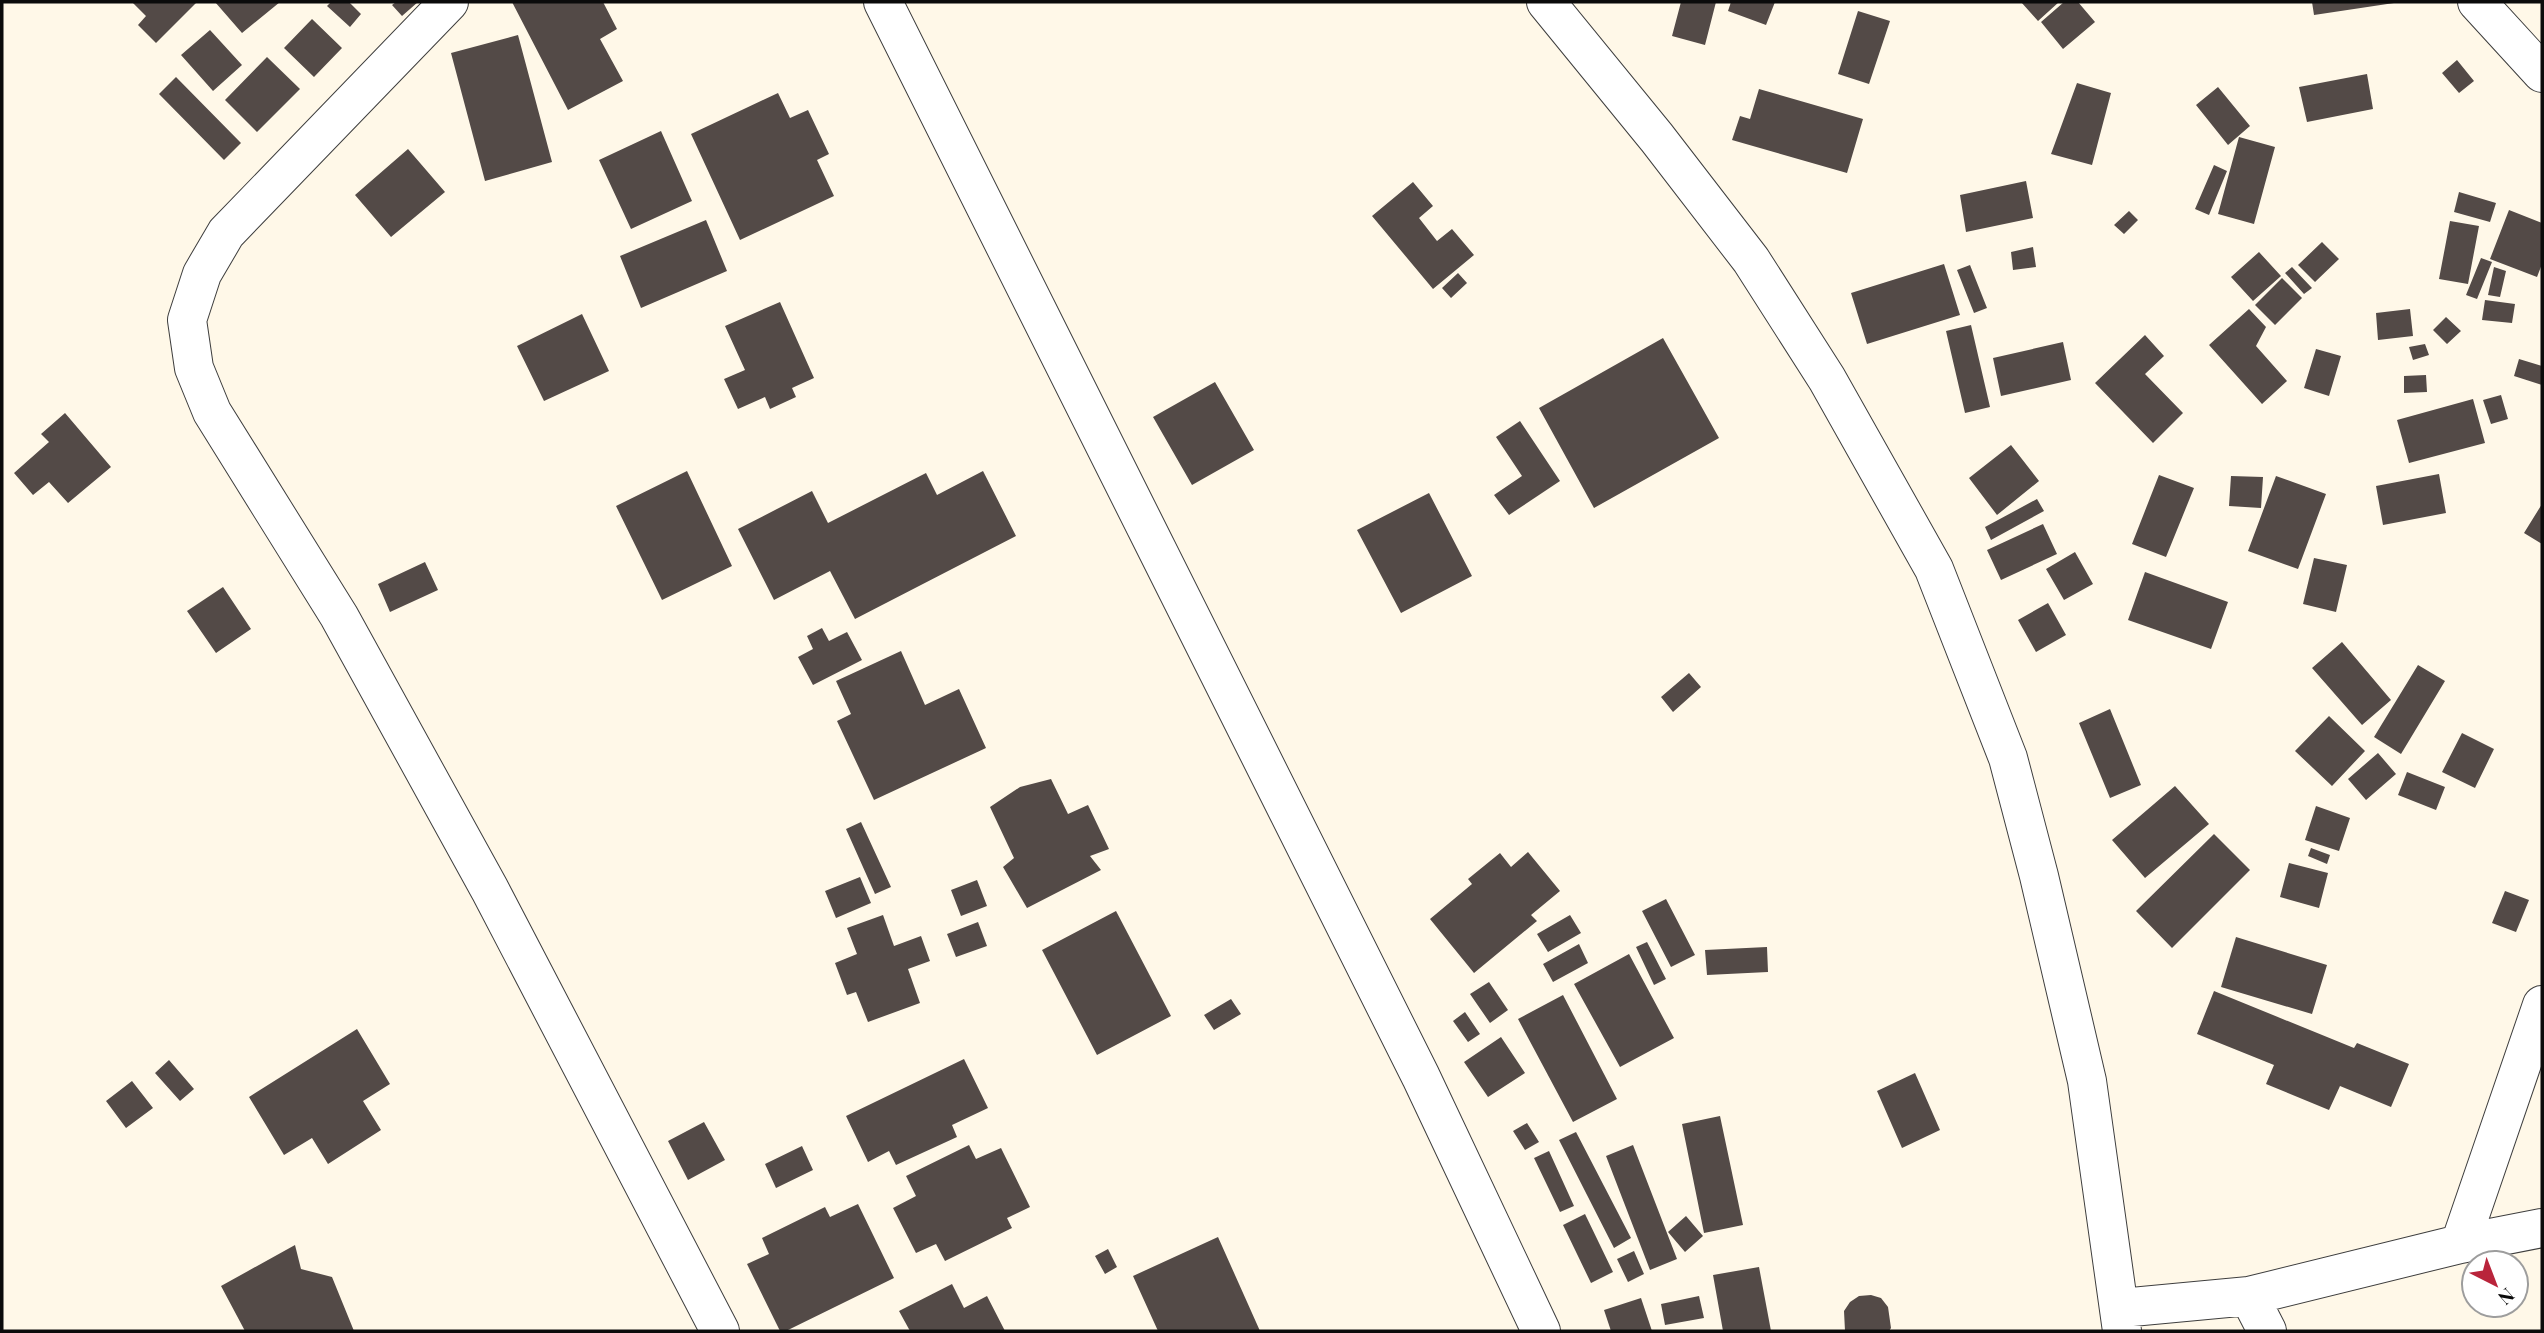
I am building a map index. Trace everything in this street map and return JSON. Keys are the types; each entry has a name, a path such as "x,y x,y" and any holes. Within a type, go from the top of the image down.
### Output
{"street":[{"path":"449,2 226,233 202,274 187,320 194,368 212,412 340,616 484,878 720,1331"},
{"path":"883,2 1421,1077 1541,1331"},
{"path":"1546,2 1657,138 1751,260 1827,379 1934,569 2008,758 2039,876 2087,1081 2121,1320 2249,1296 2460,1244 2542,1228"},
{"path":"2477,2 2542,73"},
{"path":"2460,1244 2542,1005"},
{"path":"2249,1296 2267,1331"}],"building":[{"path":"132,2 197,2 156,43 138,25 146,16"},
{"path":"215,2 280,2 242,33"},
{"path":"331,2 349,2 361,14 350,27 327,6"},
{"path":"396,2 418,2 402,16 392,5"},
{"path":"512,2 603,2 617,29 600,39 623,81 568,110"},
{"path":"1681,2 1716,2 1705,45 1672,36"},
{"path":"1731,2 1775,2 1766,25 1728,11"},
{"path":"2021,2 2059,2 2038,21"},
{"path":"2064,2 2078,2 2095,22 2063,49 2041,22"},
{"path":"2312,2 2394,2 2394,3 2314,15"},
{"path":"1858,11 1890,21 1869,84 1838,74"},
{"path":"312,19 342,48 314,77 284,48"},
{"path":"210,30 242,65 213,91 181,55"},
{"path":"518,35 552,162 485,181 451,53"},
{"path":"267,57 300,89 257,132 225,100"},
{"path":"2457,60 2474,81 2459,93 2442,73"},
{"path":"2367,74 2373,109 2307,122 2299,87"},
{"path":"176,77 241,143 224,160 159,94"},
{"path":"2077,83 2111,93 2092,165 2051,154"},
{"path":"2218,87 2250,126 2228,145 2196,105"},
{"path":"1759,89 1863,119 1847,173 1732,140 1740,116 1750,119"},
{"path":"778,93 790,118 808,110 829,154 817,160 834,196 740,240 691,134"},
{"path":"661,131 692,201 631,229 599,160"},
{"path":"2239,137 2275,147 2254,224 2218,214"},
{"path":"408,149 445,192 391,237 355,195"},
{"path":"2214,165 2227,171 2209,215 2195,209"},
{"path":"2026,181 2033,218 1966,232 1960,195"},
{"path":"1413,182 1433,206 1419,218 1437,241 1452,229 1474,255 1433,289 1372,216"},
{"path":"2459,192 2496,203 2490,222 2454,212"},
{"path":"2509,210 2542,223 2542,264 2537,277 2490,259"},
{"path":"2129,211 2138,220 2124,234 2114,225"},
{"path":"706,220 727,271 641,308 620,256"},
{"path":"2450,221 2479,226 2468,284 2439,279"},
{"path":"2322,242 2339,259 2315,282 2298,265"},
{"path":"2033,247 2036,267 2013,270 2011,252"},
{"path":"2259,252 2281,276 2253,301 2231,277"},
{"path":"2481,258 2492,262 2477,299 2466,295"},
{"path":"1944,264 1960,315 1867,344 1851,293"},
{"path":"1970,265 1987,308 1974,313 1957,270"},
{"path":"2292,267 2312,288 2304,294 2285,273"},
{"path":"2494,267 2506,271 2500,297 2488,295"},
{"path":"1458,273 1467,283 1451,298 1442,288"},
{"path":"2282,278 2302,298 2275,325 2255,305"},
{"path":"2485,300 2515,304 2512,323 2482,320"},
{"path":"780,302 814,378 792,388 796,397 770,409 765,397 738,409 724,379 745,370 725,326"},
{"path":"2249,309 2266,327 2256,346 2287,381 2262,404 2209,345"},
{"path":"2410,309 2413,336 2378,340 2376,313"},
{"path":"582,314 609,371 544,401 517,346"},
{"path":"2446,317 2461,331 2447,344 2433,330"},
{"path":"1971,325 1990,407 1965,413 1946,331"},
{"path":"2145,335 2164,356 2145,374 2183,413 2153,443 2095,383"},
{"path":"1663,338 1719,438 1594,508 1539,408"},
{"path":"2063,342 2071,380 2001,396 1993,358"},
{"path":"2425,344 2429,355 2413,360 2409,347"},
{"path":"2316,349 2341,356 2329,396 2304,388"},
{"path":"2519,359 2542,366 2542,385 2514,376"},
{"path":"2426,375 2427,392 2404,393 2404,376"},
{"path":"1215,382 1254,450 1192,485 1153,417"},
{"path":"2501,395 2508,419 2491,424 2483,400"},
{"path":"2473,399 2485,443 2409,463 2397,420"},
{"path":"65,413 111,467 68,503 49,482 33,495 14,473 49,442 41,434"},
{"path":"1520,421 1560,481 1509,515 1494,495 1522,476 1496,437"},
{"path":"2011,445 2039,481 1997,515 1969,478"},
{"path":"687,471 732,566 662,600 616,506"},
{"path":"983,471 1016,536 855,619 830,571 774,600 738,529 812,491 828,523 926,473 937,495"},
{"path":"2439,474 2446,513 2383,525 2376,486"},
{"path":"2159,475 2194,488 2166,557 2132,544"},
{"path":"2231,476 2263,477 2261,508 2229,506"},
{"path":"2276,476 2326,494 2298,569 2248,551"},
{"path":"1429,493 1472,576 1401,613 1357,530"},
{"path":"2037,499 2044,511 1991,540 1985,527"},
{"path":"2542,504 2542,544 2524,533"},
{"path":"2043,524 2057,554 2001,580 1987,550"},
{"path":"2075,552 2093,584 2064,600 2046,569"},
{"path":"2314,558 2347,565 2336,612 2303,604"},
{"path":"425,562 438,590 390,612 378,584"},
{"path":"2145,572 2228,602 2211,649 2128,620"},
{"path":"223,587 251,629 216,653 187,611"},
{"path":"2048,603 2066,635 2036,652 2018,620"},
{"path":"822,628 829,641 847,632 862,660 813,685 798,657 813,649 807,636"},
{"path":"2342,642 2391,700 2362,725 2312,668"},
{"path":"901,651 925,705 959,689 986,748 874,800 837,721 851,714 836,681"},
{"path":"2418,665 2445,681 2401,754 2374,737"},
{"path":"1689,673 1701,687 1673,712 1661,697"},
{"path":"2110,709 2141,785 2110,798 2079,723"},
{"path":"2329,716 2365,751 2332,786 2295,751"},
{"path":"2462,733 2494,749 2475,788 2442,772"},
{"path":"2378,753 2396,774 2366,800 2348,779"},
{"path":"2407,772 2445,787 2436,810 2398,795"},
{"path":"1051,779 1068,814 1088,805 1109,849 1090,856 1101,870 1027,908 1003,867 1014,858 990,807 1020,787"},
{"path":"2175,786 2209,824 2145,878 2112,840"},
{"path":"2316,806 2350,818 2339,851 2305,840"},
{"path":"861,822 891,887 875,894 846,829"},
{"path":"2214,834 2250,870 2172,948 2136,911"},
{"path":"2311,848 2330,855 2327,864 2308,856"},
{"path":"1528,852 1560,891 1531,915 1537,921 1474,973 1430,919 1472,884 1468,879 1500,853 1511,867"},
{"path":"2289,863 2328,873 2319,908 2280,897"},
{"path":"860,877 871,903 836,918 825,891"},
{"path":"977,880 987,906 961,916 951,890"},
{"path":"2505,891 2529,900 2516,932 2492,923"},
{"path":"1666,899 1695,955 1671,967 1642,911"},
{"path":"1116,911 1171,1016 1097,1055 1042,950"},
{"path":"883,915 894,946 921,936 930,961 908,969 920,1003 868,1022 856,992 847,995 835,963 857,954 847,928"},
{"path":"1570,915 1581,933 1548,952 1537,934"},
{"path":"978,922 987,946 956,957 947,934"},
{"path":"2236,937 2327,965 2312,1014 2221,987"},
{"path":"1647,942 1666,979 1654,985 1636,947"},
{"path":"1579,944 1588,963 1553,982 1543,964"},
{"path":"1767,947 1768,972 1707,975 1705,950"},
{"path":"1629,954 1674,1038 1620,1067 1574,984"},
{"path":"1489,982 1508,1010 1490,1023 1470,994"},
{"path":"2214,991 2354,1048 2357,1043 2409,1064 2391,1107 2340,1086 2329,1110 2266,1084 2274,1065 2197,1034"},
{"path":"1563,995 1617,1099 1573,1122 1518,1019"},
{"path":"1231,999 1241,1014 1214,1030 1204,1015"},
{"path":"1465,1012 1480,1034 1468,1042 1453,1021"},
{"path":"357,1029 390,1084 363,1101 381,1130 328,1164 312,1138 284,1155 249,1097"},
{"path":"1501,1037 1525,1073 1488,1097 1464,1062"},
{"path":"964,1059 988,1108 952,1125 957,1137 896,1165 889,1151 868,1162 846,1116"},
{"path":"169,1060 194,1089 180,1101 155,1073"},
{"path":"1915,1073 1940,1130 1902,1148 1877,1091"},
{"path":"132,1081 153,1108 126,1128 106,1101"},
{"path":"1720,1116 1743,1225 1704,1233 1682,1124"},
{"path":"704,1122 725,1160 688,1180 668,1141"},
{"path":"1527,1123 1539,1142 1525,1150 1513,1131"},
{"path":"1576,1132 1631,1238 1614,1248 1559,1140"},
{"path":"969,1145 976,1159 1001,1148 1030,1207 1007,1218 1012,1228 945,1261 936,1244 916,1253 893,1208 916,1196 906,1176"},
{"path":"1633,1145 1677,1259 1650,1270 1606,1156"},
{"path":"802,1146 813,1170 776,1188 765,1164"},
{"path":"1549,1151 1574,1206 1560,1212 1534,1158"},
{"path":"858,1204 894,1278 786,1331 780,1331 747,1264 769,1254 762,1238 825,1207 830,1217"},
{"path":"1585,1214 1613,1272 1591,1283 1563,1225"},
{"path":"1686,1216 1703,1236 1685,1252 1668,1232"},
{"path":"1218,1237 1260,1331 1158,1331 1133,1276"},
{"path":"295,1245 301,1269 332,1277 354,1331 245,1331 221,1286"},
{"path":"1108,1249 1117,1267 1105,1274 1095,1256"},
{"path":"1634,1251 1644,1274 1628,1282 1617,1259"},
{"path":"1759,1267 1771,1331 1723,1331 1713,1275"},
{"path":"952,1284 964,1308 987,1296 1005,1331 910,1331 899,1311"},
{"path":"1699,1296 1704,1318 1665,1325 1661,1304"},
{"path":"1859,1296 1881,1298 1888,1307 1891,1328 1889,1331 1845,1331 1844,1311 1850,1302"},
{"path":"1641,1298 1652,1331 1611,1331 1604,1310"}]}
